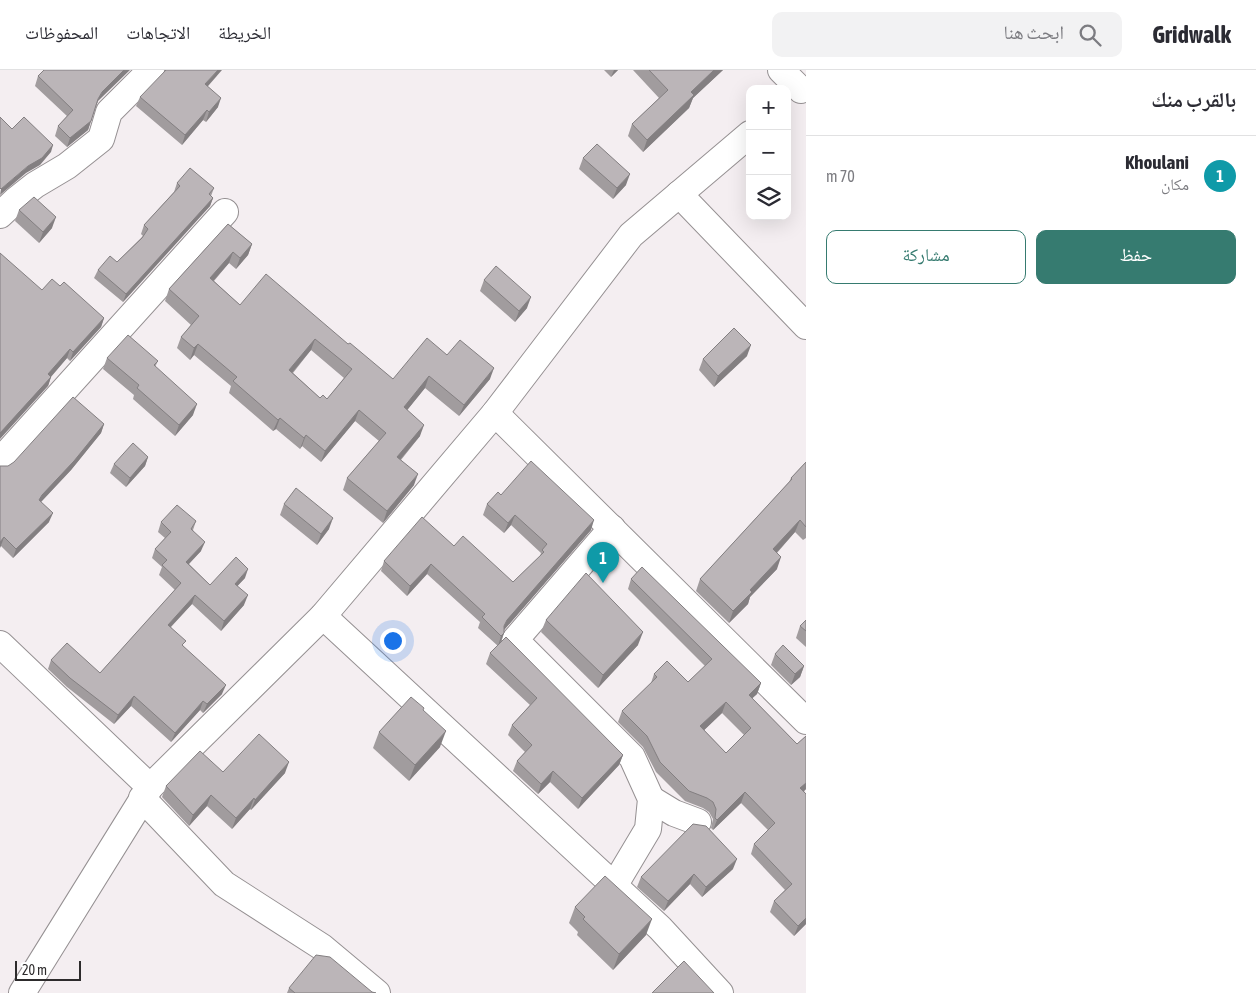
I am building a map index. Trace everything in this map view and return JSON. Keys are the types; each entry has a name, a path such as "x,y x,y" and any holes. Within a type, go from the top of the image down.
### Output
{"street":[{"path":"0,215 35,185 67,166 101,139 110,112 151,70"},
{"path":"782,70 798,92"},
{"path":"22,993 146,792 323,616 496,413 631,235 746,137"},
{"path":"679,194 806,326"},
{"path":"0,460 225,212"},
{"path":"496,413 806,720"},
{"path":"612,528 516,640 632,757 651,799 648,829 614,886"},
{"path":"323,616 660,928 720,993"},
{"path":"0,644 146,792 224,884 322,947 377,993"},
{"path":"651,799 674,813 698,822"}],"building":[{"path":"44,70 124,70 102,92 91,121 70,138 58,126 73,110 38,76"},
{"path":"166,70 218,70 205,84 221,98 209,112 207,110 185,135 140,97"},
{"path":"649,70 714,70 691,92 694,95 647,140 632,124 668,90"},
{"path":"0,117 12,129 24,117 53,145 42,158 28,166 1,189 0,188"},
{"path":"597,144 630,174 617,188 583,158"},
{"path":"190,168 214,188 209,194 213,198 126,294 98,270 110,256 117,262 142,238 148,229 144,225 180,186 177,183"},
{"path":"34,197 56,217 43,232 19,210"},
{"path":"228,224 252,244 240,258 233,252 210,278 240,305 266,274 348,344 350,343 393,379 427,338 447,355 460,340 494,368 464,405 429,376 404,407 424,425 397,457 418,474 387,511 347,478 386,433 359,410 325,451 306,435 304,438 280,418 278,420 233,381 237,377 198,344 194,348 181,337 199,316 169,289","holes":["315,339 352,369 327,399 323,395 320,398 289,370"]},
{"path":"0,253 42,290 52,279 60,286 64,282 104,318 73,352 70,349 48,374 51,377 0,433"},
{"path":"496,266 531,297 519,311 484,280"},
{"path":"734,328 751,345 718,376 703,359"},
{"path":"128,335 158,361 154,365 197,404 179,425 137,388 139,385 107,358"},
{"path":"73,397 104,424 39,500 53,513 16,549 4,537 0,542 0,466 8,466 14,462"},
{"path":"133,443 148,457 130,478 114,464"},
{"path":"531,461 594,520 507,620 504,626 504,633 501,636 482,617 485,614 431,564 410,586 384,561 422,517 454,546 463,536 513,582 544,552 542,550 547,544 515,515 508,523 487,504 498,492 501,495"},
{"path":"806,462 806,527 800,520 773,549 781,557 750,590 752,592 733,611 700,579"},
{"path":"296,488 333,518 321,534 284,504"},
{"path":"177,505 196,521 191,529 205,542 186,562 210,585 236,557 248,569 235,584 248,595 224,621 195,595 168,625 186,641 182,645 226,685 207,704 203,701 175,733 134,696 118,715 70,678 51,660 67,643 100,673 181,583 162,565 167,560 155,549 171,532 161,522"},
{"path":"642,567 761,683 749,695 797,744 806,736 806,783 800,788 806,794 806,918 798,926 774,901 792,884 754,844 775,823 745,792 717,820 715,818 716,809 713,802 689,791 660,762 647,736 622,711 657,677 654,674 667,661 688,682 712,659 631,579","holes":["726,702 751,728 726,753 700,726"]},
{"path":"586,573 643,632 603,675 546,620"},
{"path":"806,620 806,631 800,626"},
{"path":"506,637 623,755 582,798 553,771 541,784 517,761 532,745 512,725 537,698 490,653"},
{"path":"783,645 804,666 795,674 775,654"},
{"path":"411,697 446,731 415,765 379,732"},
{"path":"259,734 289,762 236,818 211,795 193,815 166,786 200,751 223,772"},
{"path":"693,824 706,826 737,859 706,887 694,874 668,901 641,877"},
{"path":"605,876 652,919 619,954 583,919 585,917 575,907"},
{"path":"316,955 330,957 372,992 376,993 295,993 289,988"},
{"path":"684,961 714,993 652,993"}],"place":[{"name":"Khoulani","path":"603,583"}]}
